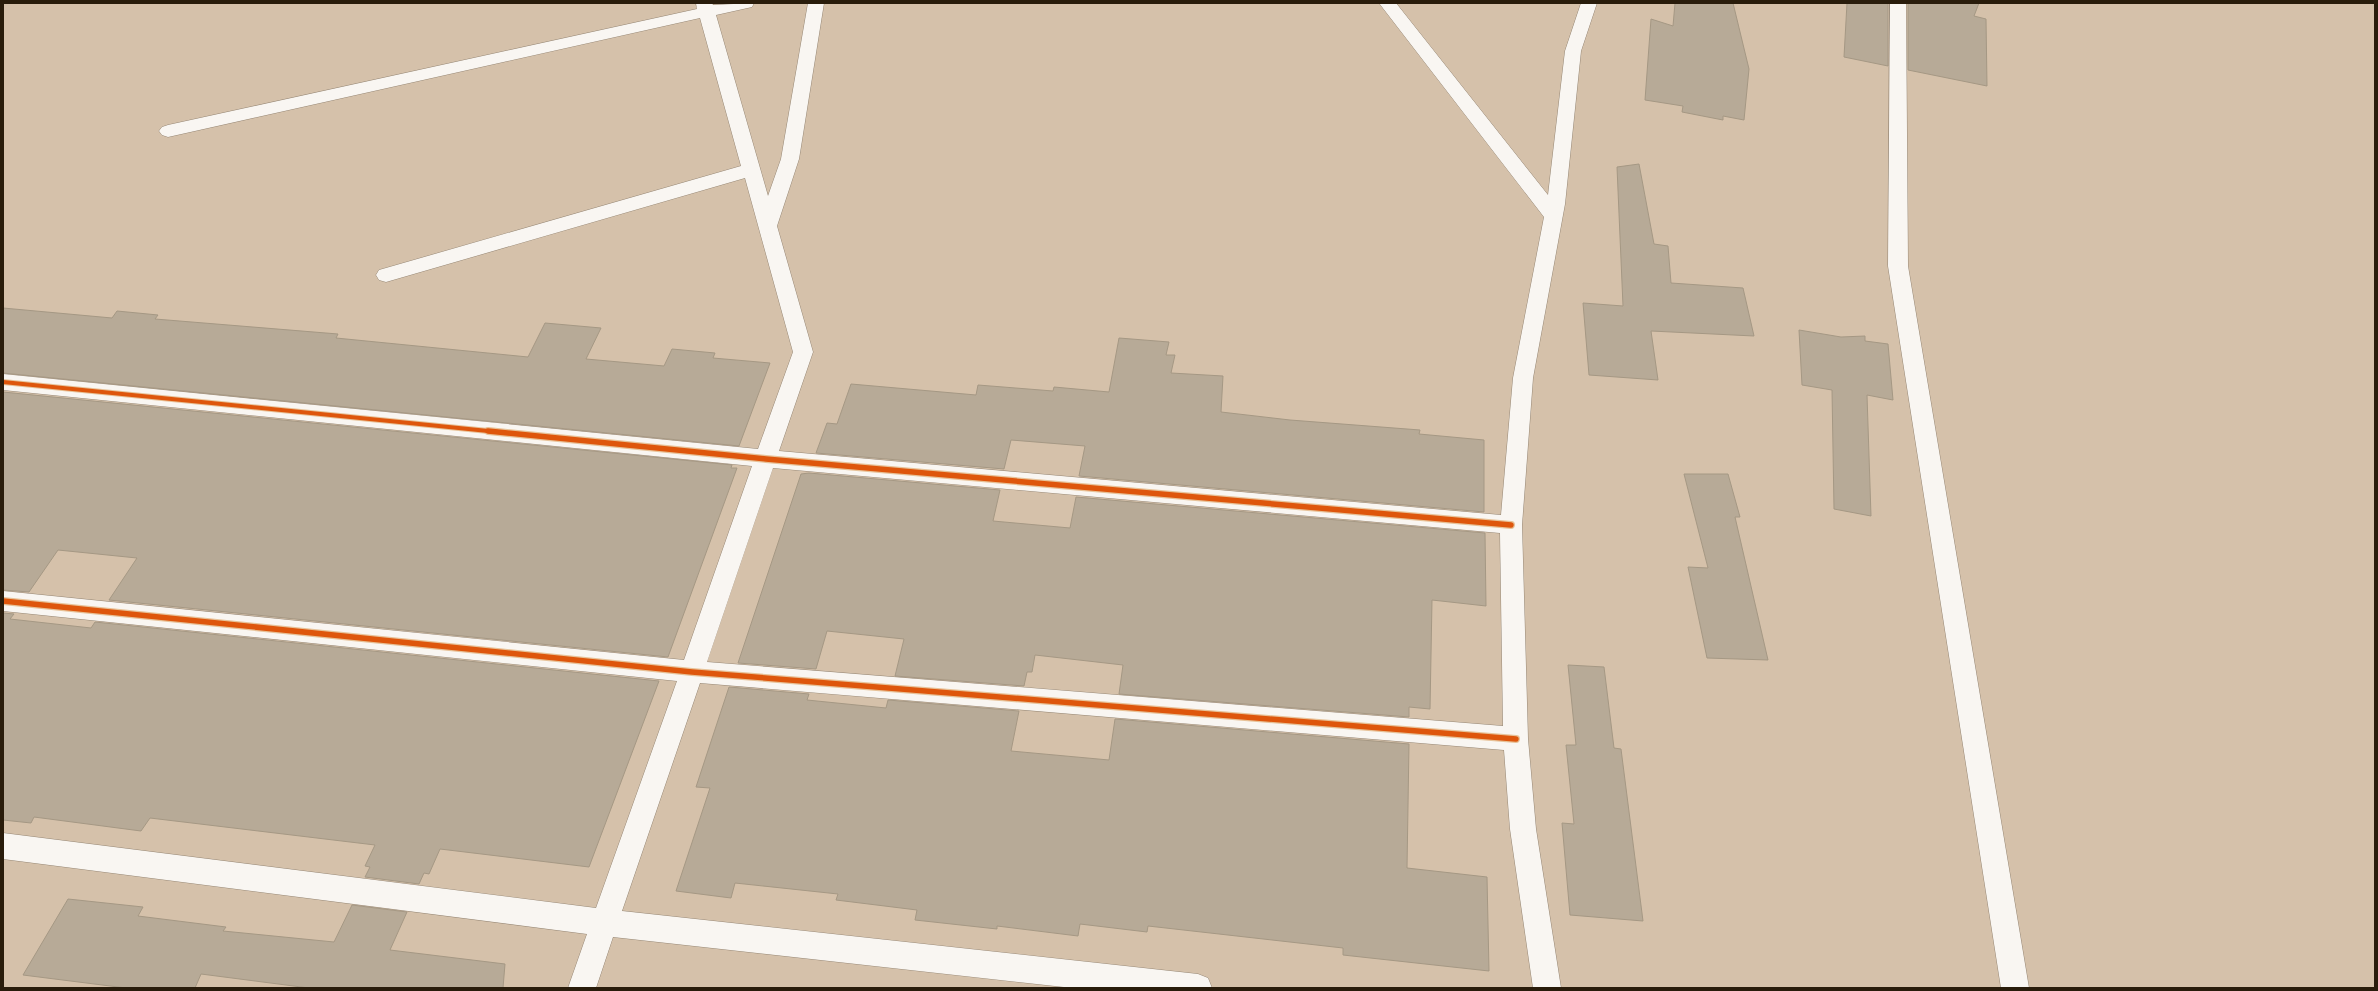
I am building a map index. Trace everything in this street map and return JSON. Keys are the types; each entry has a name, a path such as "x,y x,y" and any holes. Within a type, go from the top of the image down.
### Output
{"street":[{"path":"168,131 705,7 746,3"},
{"path":"767,227 790,160 816,3"},
{"path":"1387,3 1554,216"},
{"path":"1547,988 1523,829 1516,739 1511,525 1523,378 1554,216 1573,51 1589,3"},
{"path":"1898,3 1898,266 2015,988"},
{"path":"582,988 803,352 705,7"},
{"path":"386,275 751,170"},
{"path":"3,382 766,459 1511,525"},
{"path":"3,601 692,672 1516,739"},
{"path":"3,846 605,923 1198,988"}],"building":[{"path":"1675,3 1733,3 1749,69 1744,120 1723,116 1723,120 1682,112 1683,106 1645,100 1651,19 1673,26"},
{"path":"1847,3 1888,3 1888,66 1844,57"},
{"path":"1908,3 1979,3 1974,16 1986,19 1987,86 1908,70"},
{"path":"1639,164 1654,244 1668,246 1671,283 1743,288 1754,336 1651,331 1658,380 1589,375 1583,303 1623,306 1617,167"},
{"path":"3,308 112,318 117,311 158,315 155,319 338,334 336,338 528,357 545,323 601,328 586,359 664,366 672,349 715,353 713,358 770,363 739,446 3,373"},
{"path":"1799,330 1841,337 1865,336 1865,341 1888,344 1893,400 1867,395 1871,516 1834,509 1832,390 1802,385"},
{"path":"1119,338 1169,342 1166,355 1175,355 1171,373 1223,376 1221,412 1290,420 1420,430 1419,434 1484,440 1484,512 1079,476 1085,446 1011,440 1004,469 816,453 827,423 837,424 851,384 976,395 978,385 1053,391 1054,387 1109,392"},
{"path":"3,392 732,465 731,468 737,468 668,657 109,600 137,558 58,550 29,592 3,590"},
{"path":"809,473 1000,490 993,521 1070,528 1076,497 1485,533 1486,606 1432,600 1430,709 1409,707 1409,717 1119,694 1123,665 1035,655 1032,672 1027,672 1024,686 895,676 904,639 827,631 816,669 738,663 801,474"},
{"path":"1684,474 1728,474 1740,517 1735,517 1768,660 1707,658 1688,567 1708,568"},
{"path":"3,613 14,614 10,619 91,628 95,622 659,681 589,867 440,849 429,874 424,873 419,884 365,877 370,867 365,866 375,845 150,818 141,831 34,817 31,823 3,820"},
{"path":"1568,665 1604,667 1614,748 1621,749 1643,921 1570,915 1562,823 1574,824 1566,745 1576,745"},
{"path":"729,687 809,694 807,700 886,708 888,700 1019,711 1011,751 1109,760 1115,719 1409,744 1407,868 1487,877 1489,971 1343,955 1343,948 1148,926 1147,932 1080,924 1078,936 997,926 997,929 915,920 917,910 836,900 838,894 735,883 731,898 676,891 710,788 696,787"},
{"path":"68,899 143,907 138,916 226,927 223,931 334,942 352,905 407,912 390,950 505,964 503,988 309,988 201,974 195,988 126,988 23,975"}],"cycle path":[{"path":"3,382 766,459 1511,525"},
{"path":"3,601 692,672 1516,739"}]}
